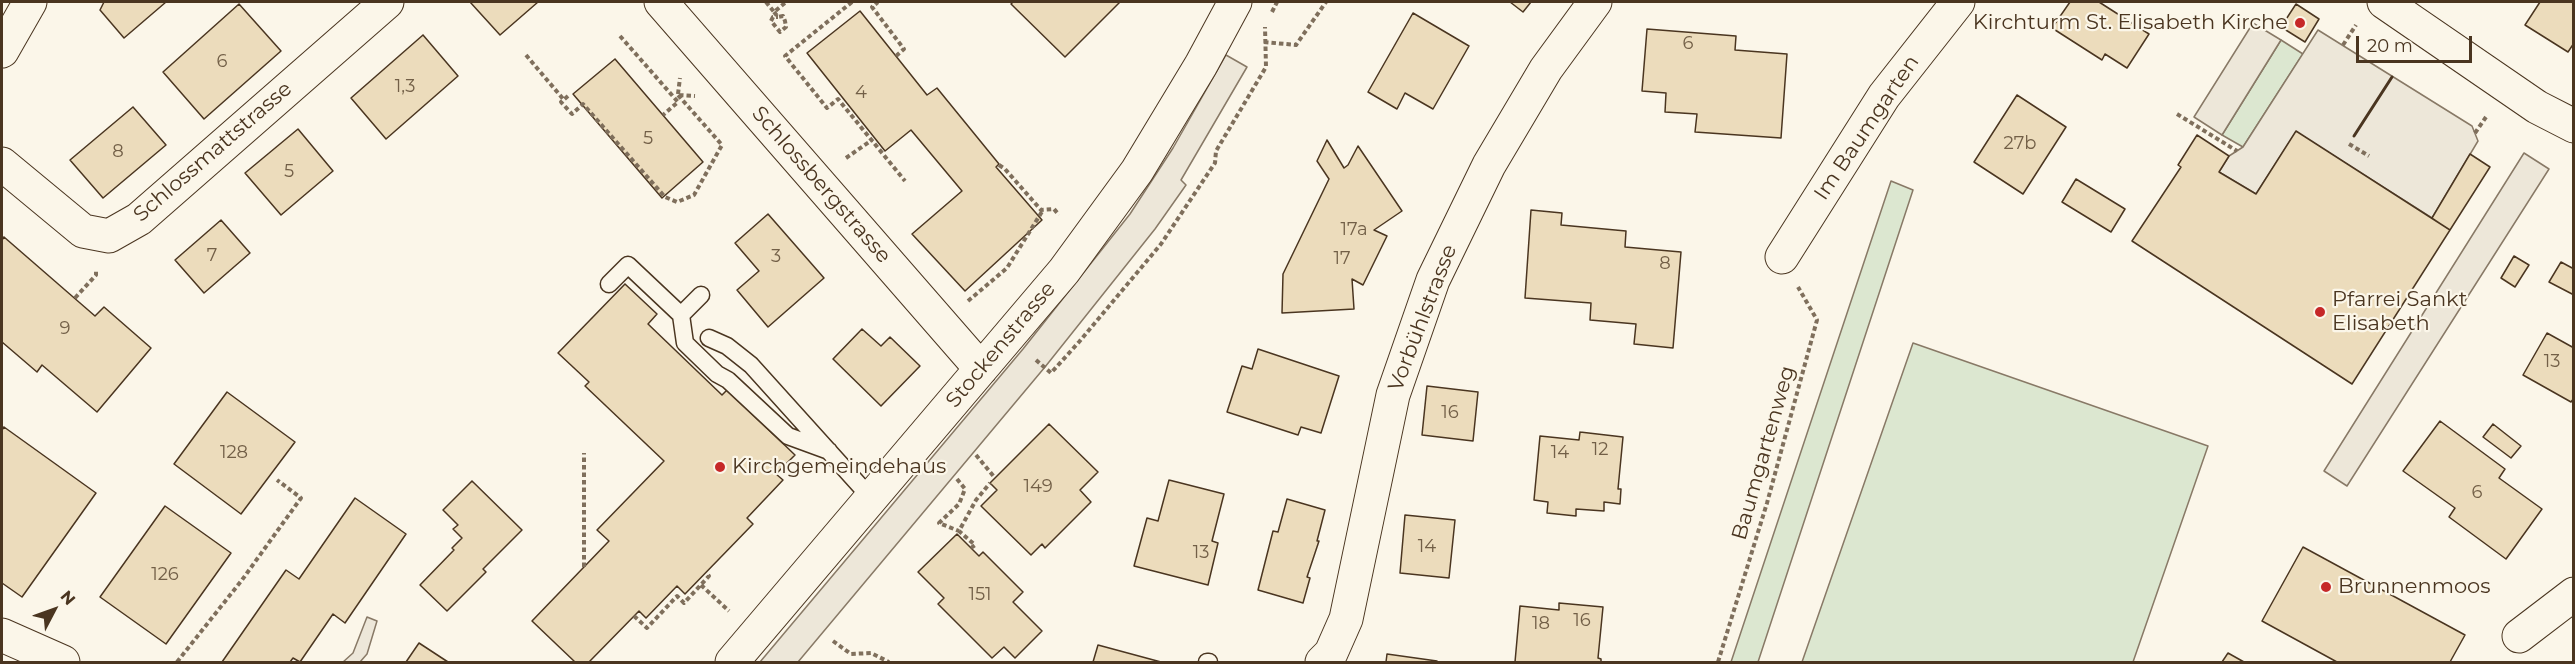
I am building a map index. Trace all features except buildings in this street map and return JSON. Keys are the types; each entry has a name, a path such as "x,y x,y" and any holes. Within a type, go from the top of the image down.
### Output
{"street":[{"path":"2,51 30,2"},
{"name":"Schlossmattstrasse","path":"2,164 83,231 109,236 139,219 387,2"},
{"name":"Schlossbergstrasse","path":"661,2 981,369"},
{"name":"Stockenstrasse","path":"732,663 1064,271 1137,171 1202,65 1235,2"},
{"name":"Vorbühlstrasse","path":"1322,663 1331,653 1346,619 1393,395 1433,280 1489,165 1545,69 1595,2"},
{"name":"Im Baumgarten","path":"1782,257 1884,96 1958,2"},
{"path":"2384,2 2537,107 2574,126"},
{"path":"2519,636 2574,594"},
{"path":"2,635 63,663"}],"lane":[{"path":"609,284 628,266 681,315 685,343 717,374 728,380 788,436 829,451"},
{"path":"681,315 701,295"},
{"path":"709,338 727,346 751,365 871,498"}],"path":[{"path":"766,2 778,17"},
{"path":"774,12 786,2"},
{"path":"852,2 785,56 827,108 838,99 905,182"},
{"path":"876,2 872,7 904,49 896,56"},
{"path":"1008,337 1051,372 1161,244 1215,163 1216,151 1266,67 1264,30 1277,2"},
{"path":"1264,42 1296,45 1326,2"},
{"path":"783,16 786,27 780,32 771,21 773,17 778,17 783,16"},
{"path":"620,36 678,102 663,115"},
{"path":"526,55 564,100"},
{"path":"568,96 561,102 572,114 583,104 665,197 677,202 694,195 722,145 678,94"},
{"path":"2177,114 2237,151"},
{"path":"843,154 847,159 872,140"},
{"path":"2349,144 2369,156"},
{"path":"999,165 1005,169 1020,190 1043,210 1054,209"},
{"path":"958,296 965,304 1007,268 1043,210"},
{"name":"Baumgartenweg","path":"1718,663 1767,503 1817,321 1782,257"},
{"path":"584,453 584,567"},
{"path":"976,455 995,478"},
{"path":"957,479 965,489 959,504 939,523 958,531 975,545 971,548"},
{"path":"177,663 242,580 301,498 277,480"},
{"path":"958,531 976,500 990,483"},
{"path":"634,616 647,628 677,597 684,603 709,576 706,573"},
{"path":"833,641 851,654 871,653 889,663"}],"green space":[{"path":"2281,40 2303,54 2243,147 2222,135"},
{"path":"1891,181 1913,190 1758,662 1731,662"},
{"path":"1913,343 2208,446 2133,662 1802,662"}],"shaded area":[{"path":"2253,23 2281,40 2222,135 2194,117"},
{"path":"2318,30 2472,126 2478,141 2432,218 2296,132 2256,194 2219,172 2229,156 2243,147"},
{"path":"1226,55 1247,67 1181,180 1186,185 1155,229 1045,367 798,662 760,662 1023,349 1130,214 1173,148"},
{"path":"2524,153 2549,169 2347,486 2324,471"},
{"path":"367,617 377,621 367,654 360,662 343,662 353,653"}],"wall":[{"path":"2354,136 2392,77"}],"place":[{"name":"Kirchturm St. Elisabeth Kirche","path":"2300,23"},
{"name":"Pfarrei Sankt Elisabeth","path":"2320,312"},
{"name":"Kirchgemeindehaus","path":"720,467"},
{"name":"Brunnenmoos","path":"2326,587"}]}
